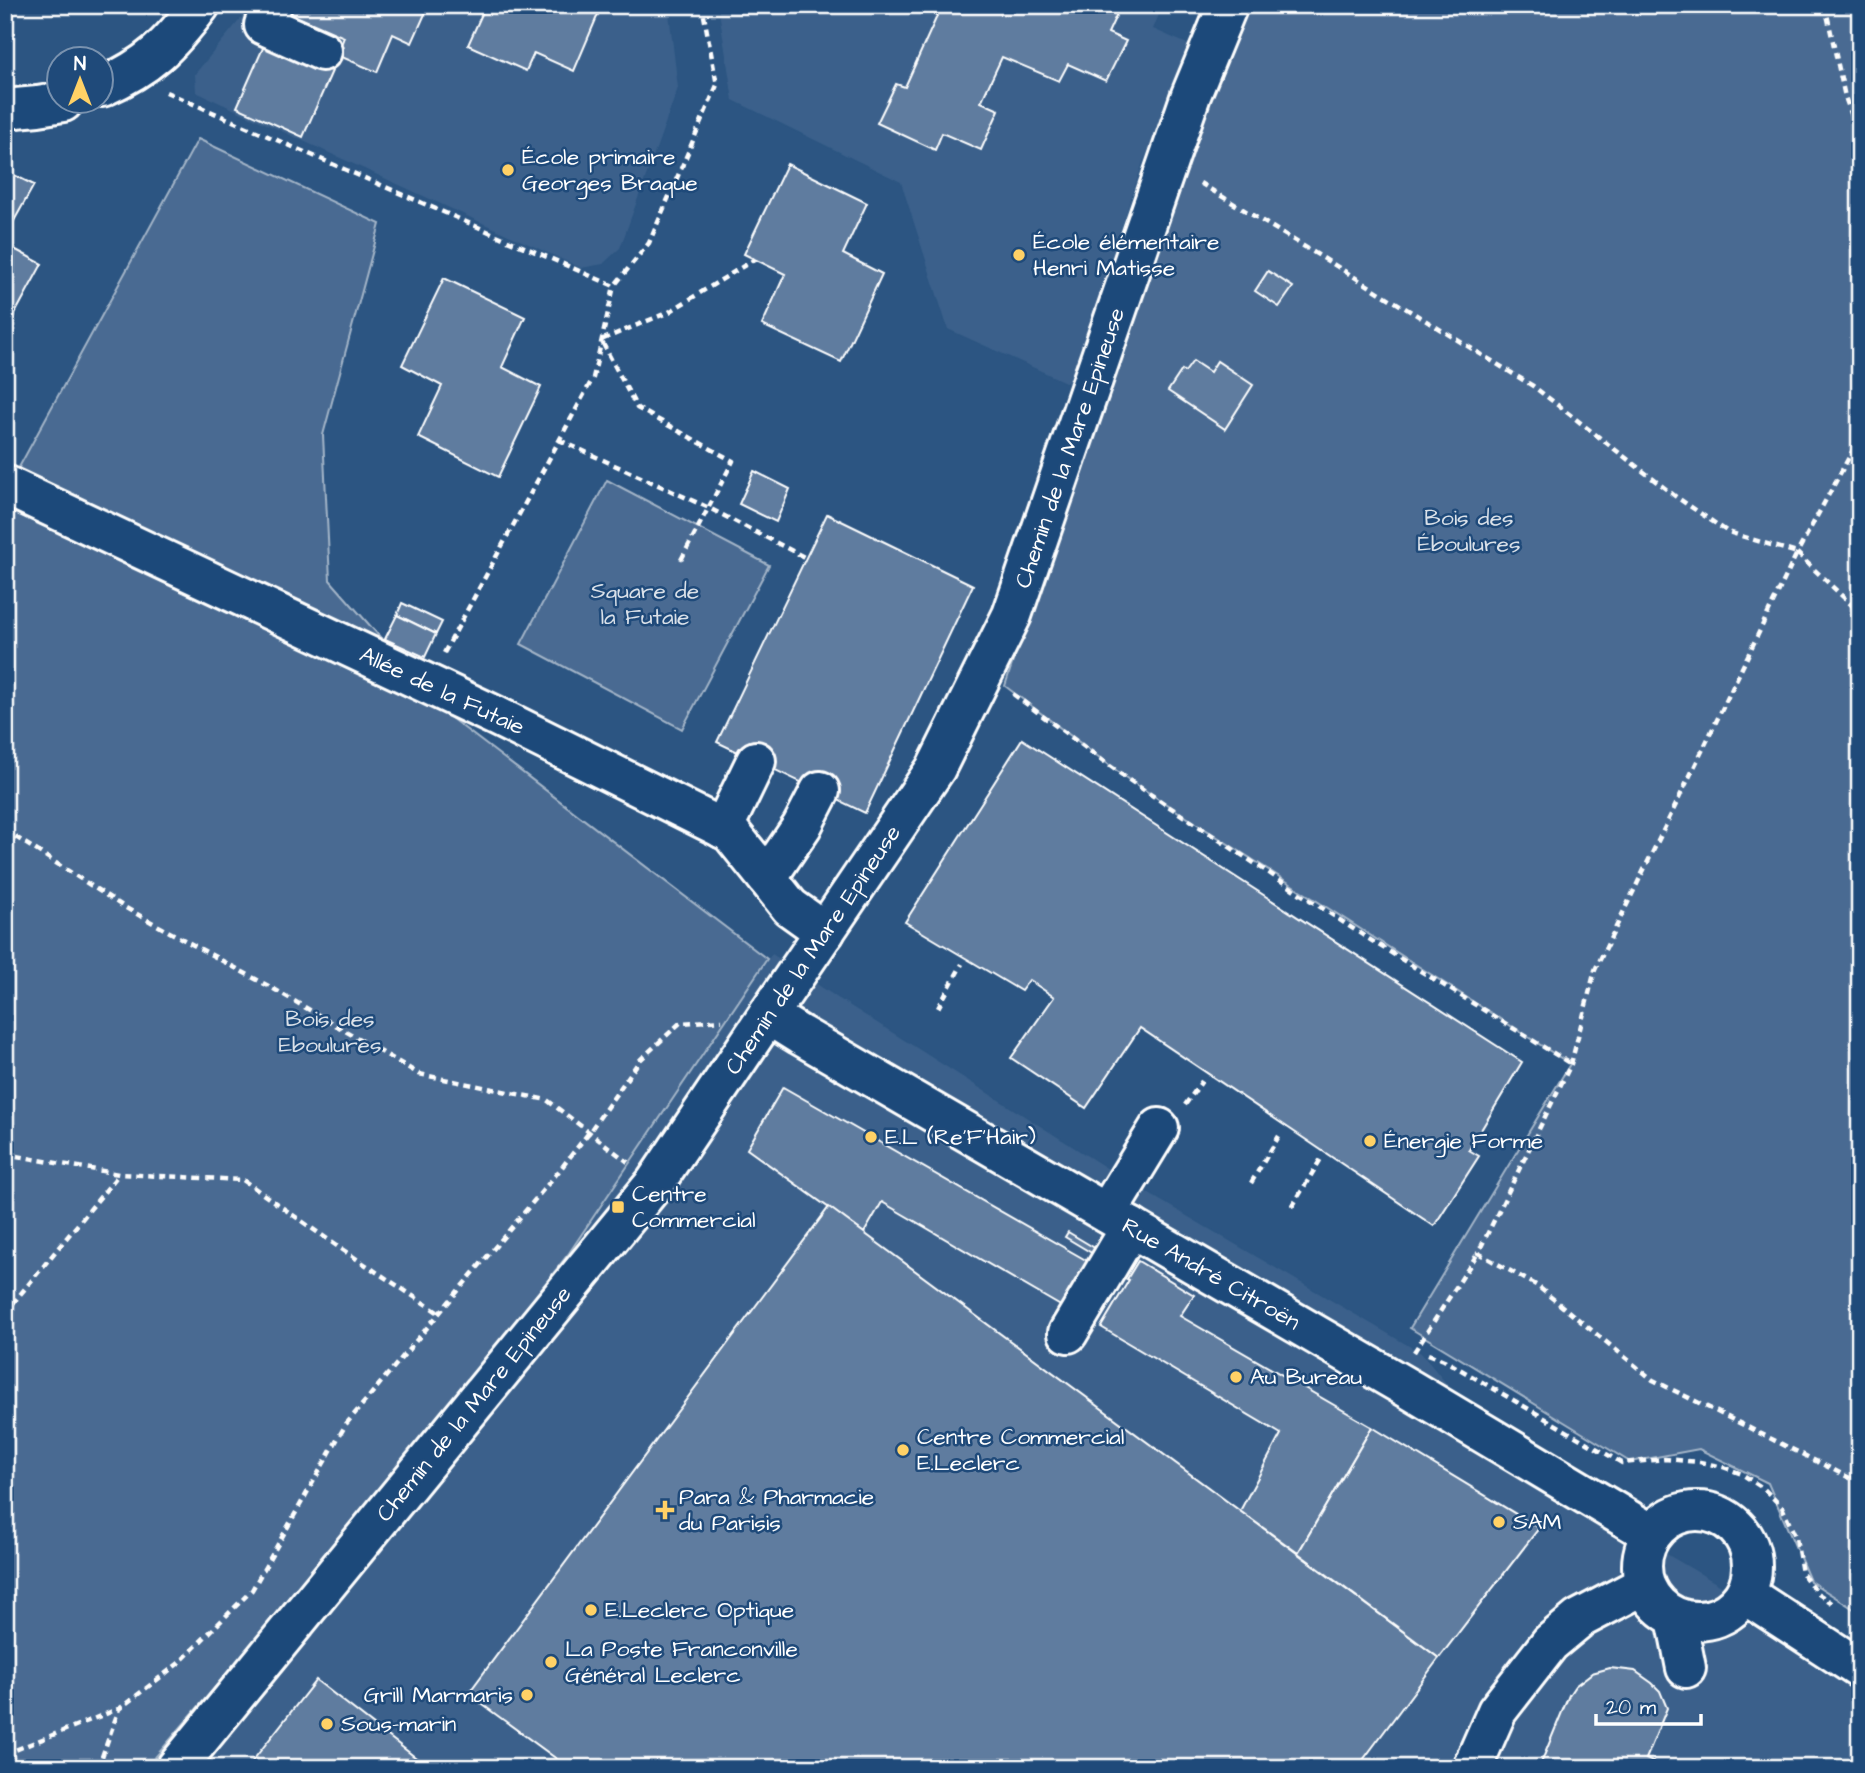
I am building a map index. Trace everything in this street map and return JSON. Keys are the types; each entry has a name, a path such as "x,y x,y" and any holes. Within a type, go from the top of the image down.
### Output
{"main road":[{"path":"116,80 145,65 167,46 200,5"},
{"path":"272,5 264,25 322,51"},
{"name":"Chemin de la Mare Epineuse","path":"176,1768 673,1158 936,768 1012,615 1191,95 1228,5"},
{"path":"5,109 46,105"},
{"name":"Allée de la Futaie","path":"5,485 427,684 730,832 790,906 825,932"},
{"path":"723,829 756,761"},
{"path":"767,878 802,826 820,791"},
{"name":"Rue André Citroën","path":"768,1015 1491,1437 1652,1534"},
{"path":"1068,1334 1159,1128"},
{"path":"1691,1511 1706,1511 1733,1524 1750,1549 1752,1572 1751,1580 1738,1605 1716,1619 1703,1622 1676,1618 1657,1605 1644,1585 1641,1567 1644,1549 1652,1534 1663,1522 1691,1511"},
{"path":"1472,1768 1497,1711 1550,1643 1579,1619 1644,1585"},
{"path":"1745,1594 1860,1669"},
{"path":"1676,1618 1686,1668"}],"path":[{"path":"427,684 593,378 614,286 649,243 717,85 702,5"},
{"path":"1825,5 1845,97 1860,138"},
{"path":"116,85 160,90 614,286"},
{"path":"1168,163 1533,386 1675,496 1728,532 1797,553 1860,613"},
{"path":"601,340 669,312 755,259"},
{"path":"601,340 637,408 733,461 681,560"},
{"path":"1409,1361 1478,1253 1571,1064 1595,970 1797,553 1860,437"},
{"path":"559,440 709,508 806,558"},
{"path":"983,673 1129,780 1363,936 1571,1064"},
{"path":"5,830 124,906 419,1074 548,1100 633,1166"},
{"path":"938,1008 962,964"},
{"path":"5,1754 119,1709 179,1663 252,1590 346,1424 559,1171 640,1060 680,1023 727,1019 730,1021"},
{"path":"1251,1183 1279,1136"},
{"path":"5,1154 120,1174 243,1180 439,1313"},
{"path":"1292,1207 1322,1157"},
{"path":"5,1313 120,1174"},
{"path":"1478,1253 1536,1285 1653,1380 1860,1483"},
{"path":"1413,1353 1444,1360 1622,1463 1665,1459 1700,1462 1742,1474 1764,1489 1782,1507 1796,1538 1802,1573 1817,1593 1839,1607"},
{"path":"98,1768 119,1709"}],"shaded area":[{"name":"École primaire Georges Braque","path":"248,5 668,5 678,88 620,248 603,264 581,268 196,92 195,74 243,16"},
{"name":"École élémentaire Henri Matisse","path":"718,5 1163,5 1153,29 1194,47 1143,162 1070,384 948,329 901,182 733,100"},
{"path":"772,954 1127,1181 1421,1353 1514,1465 1860,1667 1860,1768 146,1768 252,1645"}],"green space":[{"name":"Bois des Éboulures","path":"1241,5 1860,5 1860,1613 1810,1581 1768,1483 1699,1449 1630,1462 1410,1328 1570,1064 1129,780 1005,686"},
{"name":"Bois des Eboulures","path":"198,139 380,224 323,435 330,580 451,718 767,959 569,1253 390,1482 146,1768 5,1768 5,493"},
{"name":"Square de la Futaie","path":"607,480 769,565 682,729 521,644"}],"building":[{"path":"292,5 429,5 412,43 393,34 377,72 337,55 344,37 289,13"},
{"path":"480,5 602,5 574,71 534,53 526,71 468,45 485,7"},
{"path":"942,5 1121,5 1108,33 1126,41 1106,81 1068,64 1059,81 1002,57 981,102 999,110 981,150 942,133 935,150 877,123 896,84 905,87"},
{"path":"266,41 332,71 303,137 237,107"},
{"path":"787,164 867,203 843,254 882,274 841,362 762,325 785,274 744,254"},
{"path":"8,172 34,185 5,237 5,180"},
{"path":"5,244 42,264 5,332"},
{"path":"1268,271 1293,287 1279,307 1255,291"},
{"path":"444,278 525,317 502,367 541,387 498,477 418,437 442,386 402,365"},
{"path":"1193,361 1210,372 1217,361 1253,385 1225,429 1168,391 1182,370 1185,372"},
{"path":"754,471 790,489 776,522 739,504"},
{"path":"827,514 973,585 865,813 717,742"},
{"path":"402,603 442,622 436,634 397,615"},
{"path":"397,615 436,634 425,657 385,639"},
{"path":"1022,739 1522,1062 1469,1150 1479,1156 1434,1226 1140,1028 1086,1108 1011,1058 1054,997 1029,980 1021,991 905,922"},
{"path":"783,1087 1091,1263 1064,1308 882,1202 864,1233 747,1149"},
{"name":"Centre Commercial E.Leclerc","path":"829,1207 1439,1658 1357,1768 569,1768 468,1694"},
{"path":"1068,1232 1098,1250 1095,1255 1065,1237"},
{"name":"Au Bureau","path":"1138,1261 1194,1295 1180,1316 1372,1427 1298,1553 1240,1511 1281,1434 1101,1327"},
{"path":"1372,1427 1539,1528 1439,1658 1298,1553"},
{"path":"1610,1668 1635,1671 1660,1691 1667,1708 1646,1759 1667,1768 1539,1768 1575,1686 1592,1673"},
{"name":"Sous-marin","path":"316,1680 429,1768 247,1768"}],"place":[{"name":"École primaire Georges Braque","path":"508,170"},
{"name":"École élémentaire Henri Matisse","path":"1019,255"},
{"name":"E.L (Re'F'Hair)","path":"871,1137"},
{"name":"Énergie Forme","path":"1370,1141"},
{"name":"Centre Commercial","path":"618,1207"},
{"name":"Au Bureau","path":"1236,1377"},
{"name":"Centre Commercial E.Leclerc","path":"903,1450"},
{"name":"Para & Pharmacie du Parisis","path":"665,1510"},
{"name":"SAM","path":"1499,1522"},
{"name":"E.Leclerc Optique","path":"591,1610"},
{"name":"La Poste Franconville Général Leclerc","path":"551,1662"},
{"name":"Grill Marmaris","path":"527,1695"},
{"name":"Sous-marin","path":"327,1724"}]}
